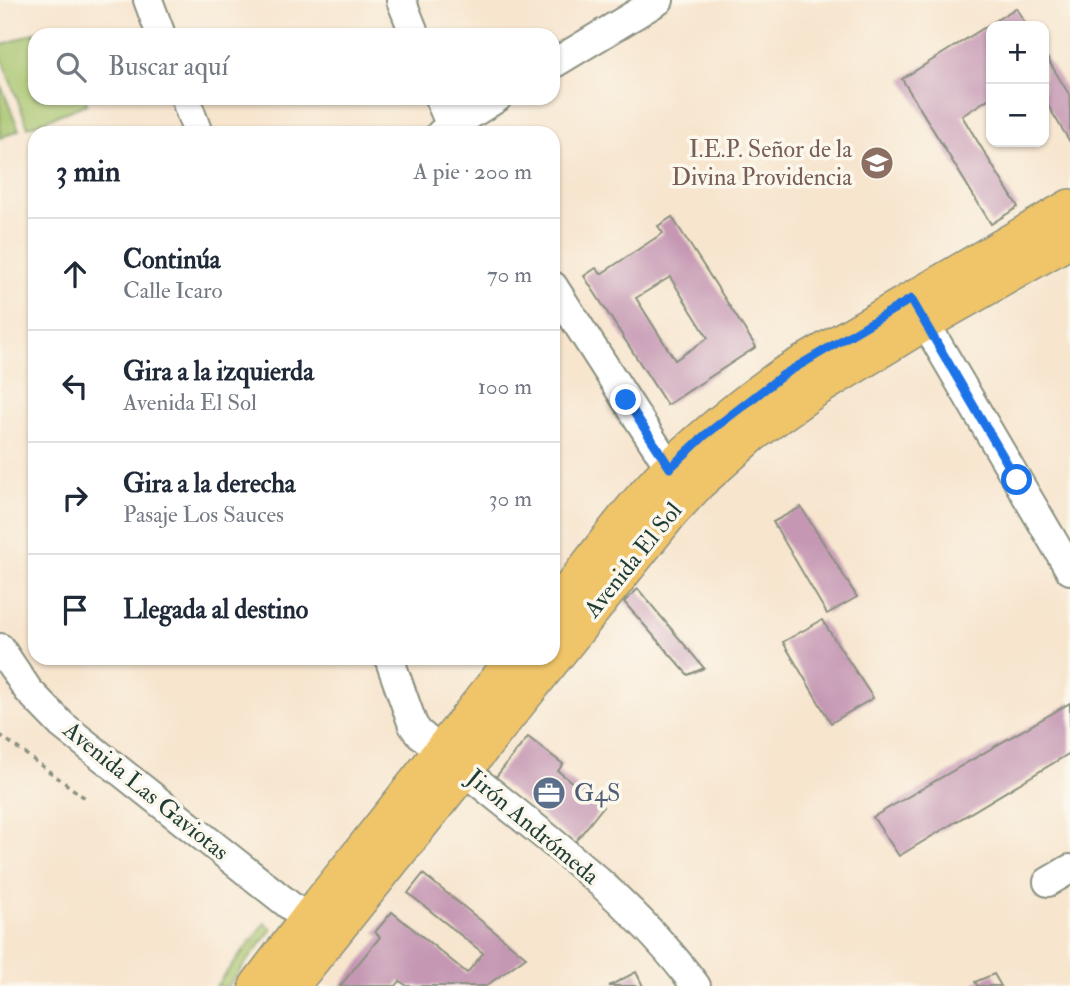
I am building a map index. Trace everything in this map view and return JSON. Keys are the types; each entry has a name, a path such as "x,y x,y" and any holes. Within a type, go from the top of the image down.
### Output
{"main road":[{"name":"Avenida El Sol","path":"560,639 698,483 752,434 918,311 1070,207"},
{"name":"Avenida El Sol","path":"560,602 670,468 704,436 783,375 1070,240"},
{"name":"Avenida El Sol","path":"452,761 511,665"},
{"name":"Avenida El Sol","path":"257,986 318,928 452,761 537,665"},
{"name":"Avenida El Sol","path":"291,986 318,928"}],"street":[{"path":"148,0 158,28"},
{"path":"401,0 412,28"},
{"path":"560,60 659,0"},
{"path":"188,105 195,126"},
{"path":"441,105 447,126"},
{"path":"455,126 487,105"},
{"path":"560,297 670,468"},
{"path":"918,311 1070,570"},
{"name":"Avenida Las Gaviotas","path":"0,648 29,690 62,725 318,928"},
{"name":"Jirón Andrómeda","path":"392,665 413,725 452,761 615,895 659,939 696,986"}],"path":[{"path":"0,735 85,799"}],"green space":[{"path":"28,35 28,105 84,105 28,127 0,54 0,46"},
{"path":"0,83 19,130 0,138"},
{"path":"265,923 272,929 228,986 216,986"}],"building":[{"path":"1016,8 1024,21 995,21"},
{"path":"986,27 986,100 962,116 1018,207 991,224 902,79"},
{"path":"1049,61 1070,96 1070,142 1049,107"},
{"path":"672,217 756,347 667,405 584,276 596,268 601,274 663,233 658,226","holes":["670,277 708,338 675,360 636,298"]},
{"path":"801,507 857,597 827,614 773,522"},
{"path":"638,589 704,668 688,675 624,602"},
{"path":"822,620 873,698 831,723 783,642"},
{"path":"1070,703 1070,753 899,856 873,817"},
{"name":"G4S","path":"528,737 563,764 558,771 603,807 575,842 495,778"},
{"path":"423,874 526,957 486,986 407,986 400,981 396,986 340,986 380,937 375,932 392,912 467,973 483,953 408,893"},
{"path":"636,972 643,986 609,986"},
{"path":"994,974 1001,986 978,986 975,982"}],"place":[{"name":"I.E.P. Señor de la Divina Providencia","path":"877,163"},
{"name":"G4S","path":"549,793"}],"route":[{"path":"626,400 670,468 704,436 783,375 911,299 1017,480"}]}
